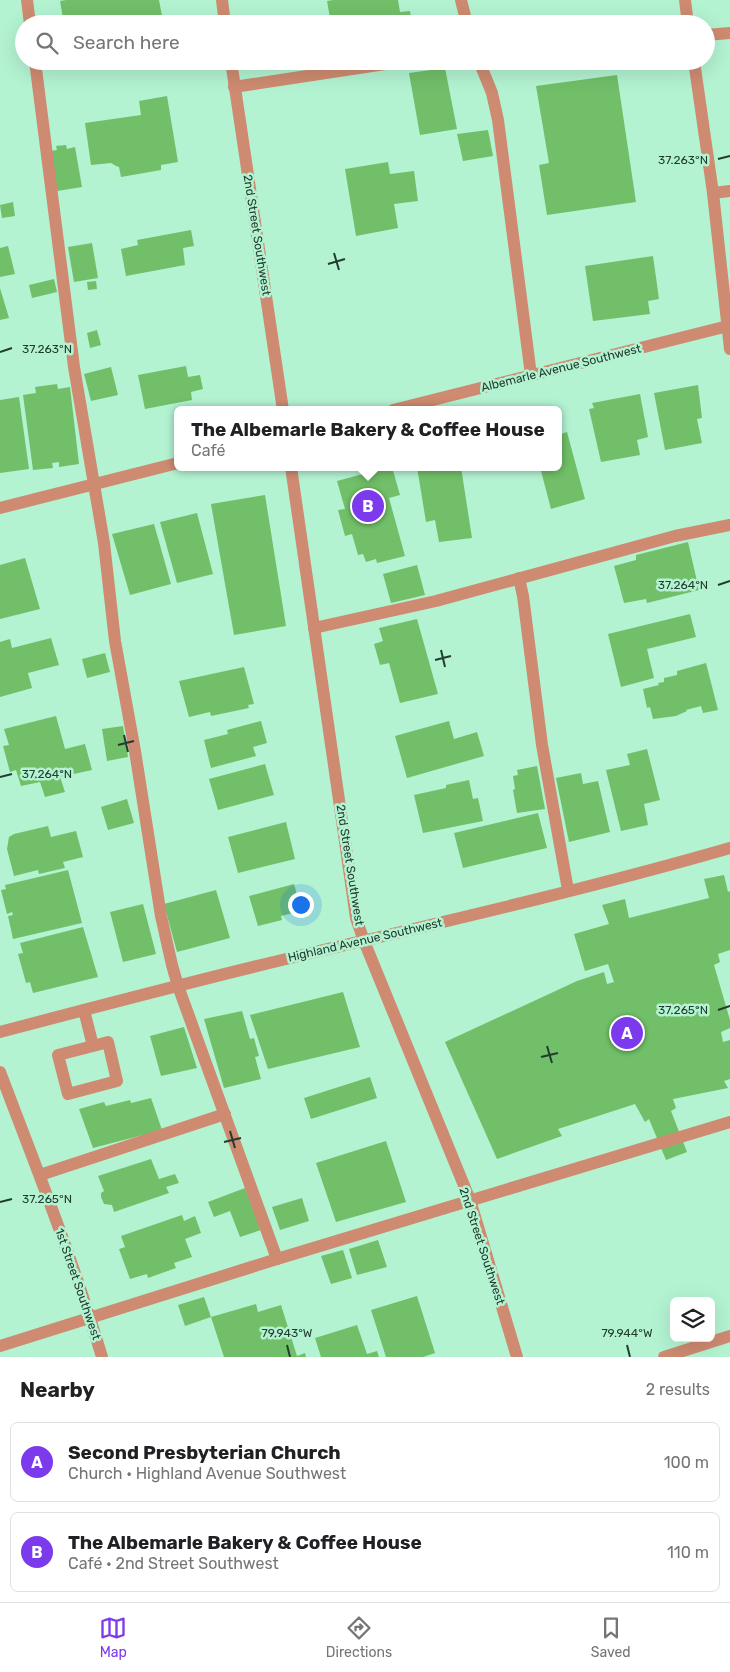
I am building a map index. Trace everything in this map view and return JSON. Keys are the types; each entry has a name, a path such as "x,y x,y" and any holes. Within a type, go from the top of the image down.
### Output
{"street":[{"path":"27,0 29,15"},
{"path":"222,0 224,15"},
{"path":"461,0 465,15"},
{"path":"685,0 687,15"},
{"path":"715,35 730,33"},
{"path":"36,70 74,367 104,543 115,641 135,751 161,916 178,986 277,1259"},
{"name":"2nd Street Southwest","path":"232,70 282,406"},
{"path":"234,87 346,70"},
{"path":"483,70 492,93 498,120 531,375"},
{"path":"695,70 713,193 730,349"},
{"path":"713,193 730,191"},
{"name":"Albemarle Avenue Southwest","path":"409,406 728,326"},
{"path":"0,508 174,464"},
{"name":"2nd Street Southwest","path":"292,471 356,918 470,1200 517,1357"},
{"path":"314,628 436,601 675,536 730,525"},
{"path":"520,578 542,745 568,890"},
{"name":"Highland Avenue Southwest","path":"0,1032 730,848"},
{"path":"84,1010 93,1046"},
{"path":"108,1042 117,1081 68,1094 58,1055 93,1046 108,1042"},
{"name":"1st Street Southwest","path":"0,1072 40,1175 102,1357"},
{"path":"40,1175 225,1114"},
{"path":"0,1346 277,1259 730,1122"},
{"path":"664,1357 730,1336"}],"building":[{"path":"159,0 162,15 62,15 60,1"},
{"path":"398,0 400,12 410,11 411,15 329,15 327,1"},
{"path":"445,70 457,129 420,135 409,73"},
{"path":"617,75 636,202 547,215 539,165 549,163 536,86"},
{"path":"167,96 178,162 161,165 161,170 121,177 119,167 111,163 91,165 85,123 141,115 139,101"},
{"path":"488,130 493,156 463,161 457,134"},
{"path":"66,145 67,149 75,147 82,187 57,191 50,151 57,150 56,146"},
{"path":"388,162 390,174 414,171 418,201 394,204 398,228 356,236 345,169"},
{"path":"13,202 15,216 2,218 0,205"},
{"path":"191,230 194,246 183,248 185,265 126,276 121,249 138,245 137,240"},
{"path":"92,243 98,278 74,282 68,247"},
{"path":"8,246 15,274 0,277 0,248"},
{"path":"653,256 659,299 648,301 650,314 593,321 585,266"},
{"path":"54,279 57,292 32,298 29,285"},
{"path":"96,281 97,289 88,290 87,282"},
{"path":"0,288 9,318 0,320"},
{"path":"97,330 101,345 90,348 87,333"},
{"path":"186,366 188,377 200,375 203,389 191,392 192,400 145,409 138,375"},
{"path":"111,367 118,395 91,401 84,374"},
{"path":"57,384 58,389 70,387 79,464 59,467 59,462 52,463 53,468 33,470 23,395 36,393 35,387"},
{"path":"698,385 702,418 697,419 702,443 665,450 654,393"},
{"path":"640,394 648,437 637,440 640,455 601,462 589,409 594,408 592,403"},
{"path":"19,397 29,469 0,473 0,400"},
{"path":"567,432 585,499 551,509 541,471 562,471 562,434"},
{"path":"374,471 393,471 400,495 389,498 405,556 377,563 376,559 366,562 363,554 358,555 352,534 345,536 338,510 345,509 337,481"},
{"path":"418,471 462,471 472,538 439,542 435,520 426,522"},
{"path":"265,495 286,626 234,635 211,504"},
{"path":"197,513 213,574 177,583 160,522"},
{"path":"154,524 171,584 130,595 112,534"},
{"path":"688,542 699,590 647,603 646,599 624,603 614,566 636,560 636,555"},
{"path":"25,558 40,609 0,619 0,565"},
{"path":"417,565 425,595 391,603 383,574"},
{"path":"690,614 696,637 647,649 654,678 621,687 608,634"},
{"path":"417,619 438,694 400,703 389,663 380,665 374,644 383,641 379,628"},
{"path":"51,638 59,665 28,673 32,688 0,697 0,642 10,639 12,648"},
{"path":"105,653 110,672 87,678 82,659"},
{"path":"706,663 718,710 703,713 701,706 686,710 676,716 653,719 650,707 647,708 643,689 659,685 658,683 664,682 664,678 677,675 677,671"},
{"path":"244,667 254,704 248,705 249,708 211,716 210,712 189,717 179,681"},
{"path":"56,716 65,749 85,744 92,770 60,777 65,792 45,797 40,782 21,786 16,770 10,772 3,746 9,745 4,729"},
{"path":"261,721 267,743 253,747 256,756 211,768 204,740 228,734 227,730"},
{"path":"449,721 454,739 477,732 484,756 407,778 395,736"},
{"path":"123,726 128,757 107,761 102,729"},
{"path":"647,749 660,800 644,804 648,825 621,831 606,770 630,765 627,754"},
{"path":"265,764 274,795 218,810 209,779"},
{"path":"537,766 545,809 517,813 513,790 515,789 513,776 518,775 517,770"},
{"path":"581,773 583,784 598,781 610,832 569,842 556,778"},
{"path":"469,780 473,799 478,798 483,821 423,833 414,795 446,788 446,785"},
{"path":"127,799 134,823 108,830 101,807"},
{"path":"538,813 547,848 463,868 454,833"},
{"path":"286,822 295,859 238,873 228,837"},
{"path":"48,826 51,837 76,831 83,857 63,862 65,868 39,874 38,870 14,876 7,849 9,837 14,834"},
{"path":"68,870 82,923 13,939 8,916 13,915 12,912 7,914 1,890 6,889 5,885"},
{"path":"724,875 728,892 730,891 730,950 718,954 720,962 714,965 730,1020 730,1028 721,1032 723,1042 730,1040 730,1079 724,1081 728,1088 673,1099 676,1108 671,1111 687,1152 666,1160 649,1119 645,1122 635,1104 558,1129 562,1136 497,1159 445,1042 577,981 604,972 607,984 614,982 608,964 585,971 574,934 609,924 602,905 625,899 629,918 709,898 704,879"},
{"path":"294,884 299,902 295,903 297,912 281,916 282,920 258,926 249,896"},
{"path":"216,890 230,938 177,952 164,904"},
{"path":"143,904 156,954 123,962 110,912"},
{"path":"83,927 98,977 33,993 30,982 26,983 18,954 23,953 20,943"},
{"path":"343,992 360,1047 268,1069 250,1015"},
{"path":"242,1011 250,1039 254,1038 259,1056 255,1057 261,1079 224,1088 204,1019"},
{"path":"184,1027 197,1068 161,1076 150,1036"},
{"path":"370,1077 377,1098 311,1119 304,1098"},
{"path":"151,1098 162,1130 93,1148 79,1109 104,1102 106,1106 130,1100 131,1103"},
{"path":"386,1141 406,1202 336,1222 316,1163"},
{"path":"151,1159 159,1179 175,1174 179,1183 166,1187 169,1193 114,1212 112,1205 104,1204 101,1193 104,1191 98,1176"},
{"path":"245,1188 261,1230 240,1237 230,1211 214,1217 208,1202"},
{"path":"302,1198 309,1221 280,1230 272,1207"},
{"path":"182,1215 184,1221 195,1216 201,1233 185,1239 192,1257 174,1263 176,1268 148,1278 147,1274 130,1279 119,1249 125,1247 121,1236"},
{"path":"378,1240 387,1267 357,1275 349,1249"},
{"path":"343,1250 352,1278 331,1284 321,1256"},
{"path":"417,1296 435,1353 423,1357 386,1357 371,1310"},
{"path":"204,1297 211,1317 185,1326 178,1305"},
{"path":"256,1304 258,1312 281,1305 297,1356 305,1353 306,1357 224,1357 211,1317"},
{"path":"357,1325 367,1354 377,1351 379,1357 321,1357 315,1338"}],"place":[{"name":"The Albemarle Bakery & Coffee House","path":"368,506"},
{"name":"Second Presbyterian Church","path":"627,1033"}]}
